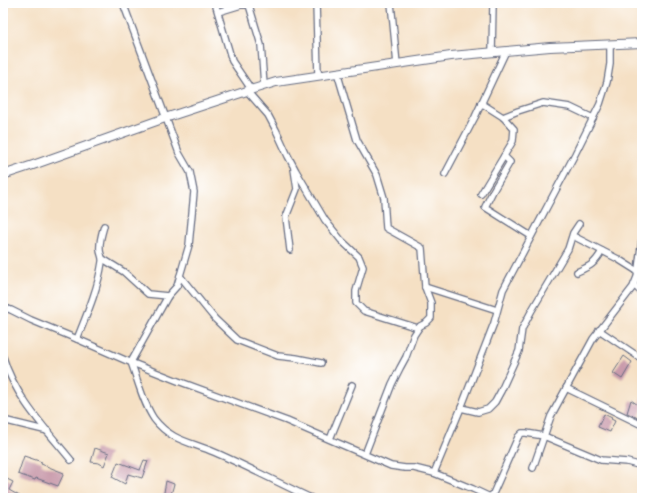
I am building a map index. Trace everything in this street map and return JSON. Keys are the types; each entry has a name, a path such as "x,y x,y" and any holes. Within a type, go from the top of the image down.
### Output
{"street":[{"path":"123,3 165,118 179,153 190,172 194,192 189,245 177,286 168,296 131,362 145,402 154,418 162,428 175,438 214,452 311,498"},
{"path":"216,3 232,61 249,90 268,115 293,166 325,220 341,240 359,257 363,267 356,291 356,303 364,311 418,328"},
{"path":"316,3 318,75"},
{"path":"391,3 397,64"},
{"path":"492,52 493,3"},
{"path":"218,12 242,5 249,5 261,45 264,86"},
{"path":"3,174 33,165 165,118 276,82 451,56 550,47 642,43"},
{"path":"434,473 494,323 503,290 600,104 607,82 610,64 610,45"},
{"path":"445,174 506,51"},
{"path":"337,72 358,140 377,175 384,198 386,228 422,248 424,287 431,303 431,318 420,326 414,335 406,357 392,384 365,454"},
{"path":"481,103 503,117 514,129 513,141 481,194"},
{"path":"503,117 543,103 570,108 593,118"},
{"path":"504,156 510,162 485,206 531,236"},
{"path":"290,250 286,216 297,189 293,166"},
{"path":"461,408 478,412 488,409 495,402 519,351 522,329 568,249 572,236 579,224"},
{"path":"77,339 90,308 100,275 103,259 100,251 101,235 104,226"},
{"path":"572,236 637,271"},
{"path":"533,468 551,416 593,339 633,288 637,277 642,239"},
{"path":"577,272 590,266 598,259 602,251"},
{"path":"103,259 124,272 148,294 168,296"},
{"path":"180,276 215,319 237,340 278,356 322,363"},
{"path":"634,285 642,293"},
{"path":"424,287 497,310"},
{"path":"3,307 125,360 286,421 391,466 414,468 434,473 488,496 494,497 518,437 522,433 544,436 600,460 627,462 642,466"},
{"path":"599,330 642,359"},
{"path":"3,357 6,369 16,388 28,406 71,460"},
{"path":"330,439 352,385"},
{"path":"566,388 642,425"},
{"path":"3,420 48,432"}],"building":[{"path":"624,356 632,362 622,379 613,373"},
{"path":"642,397 642,410 638,418 627,413 631,400 638,405"},
{"path":"604,414 615,421 610,432 598,427"},
{"path":"95,448 109,453 104,466 99,463 91,462"},
{"path":"24,456 42,462 41,464 64,473 58,486 36,478 35,480 18,474"},
{"path":"144,460 148,461 142,478 128,474 125,484 112,477 118,462 140,470"},
{"path":"3,477 13,482 9,490 23,498 3,498"},
{"path":"166,481 174,484 170,498 163,498"}]}
